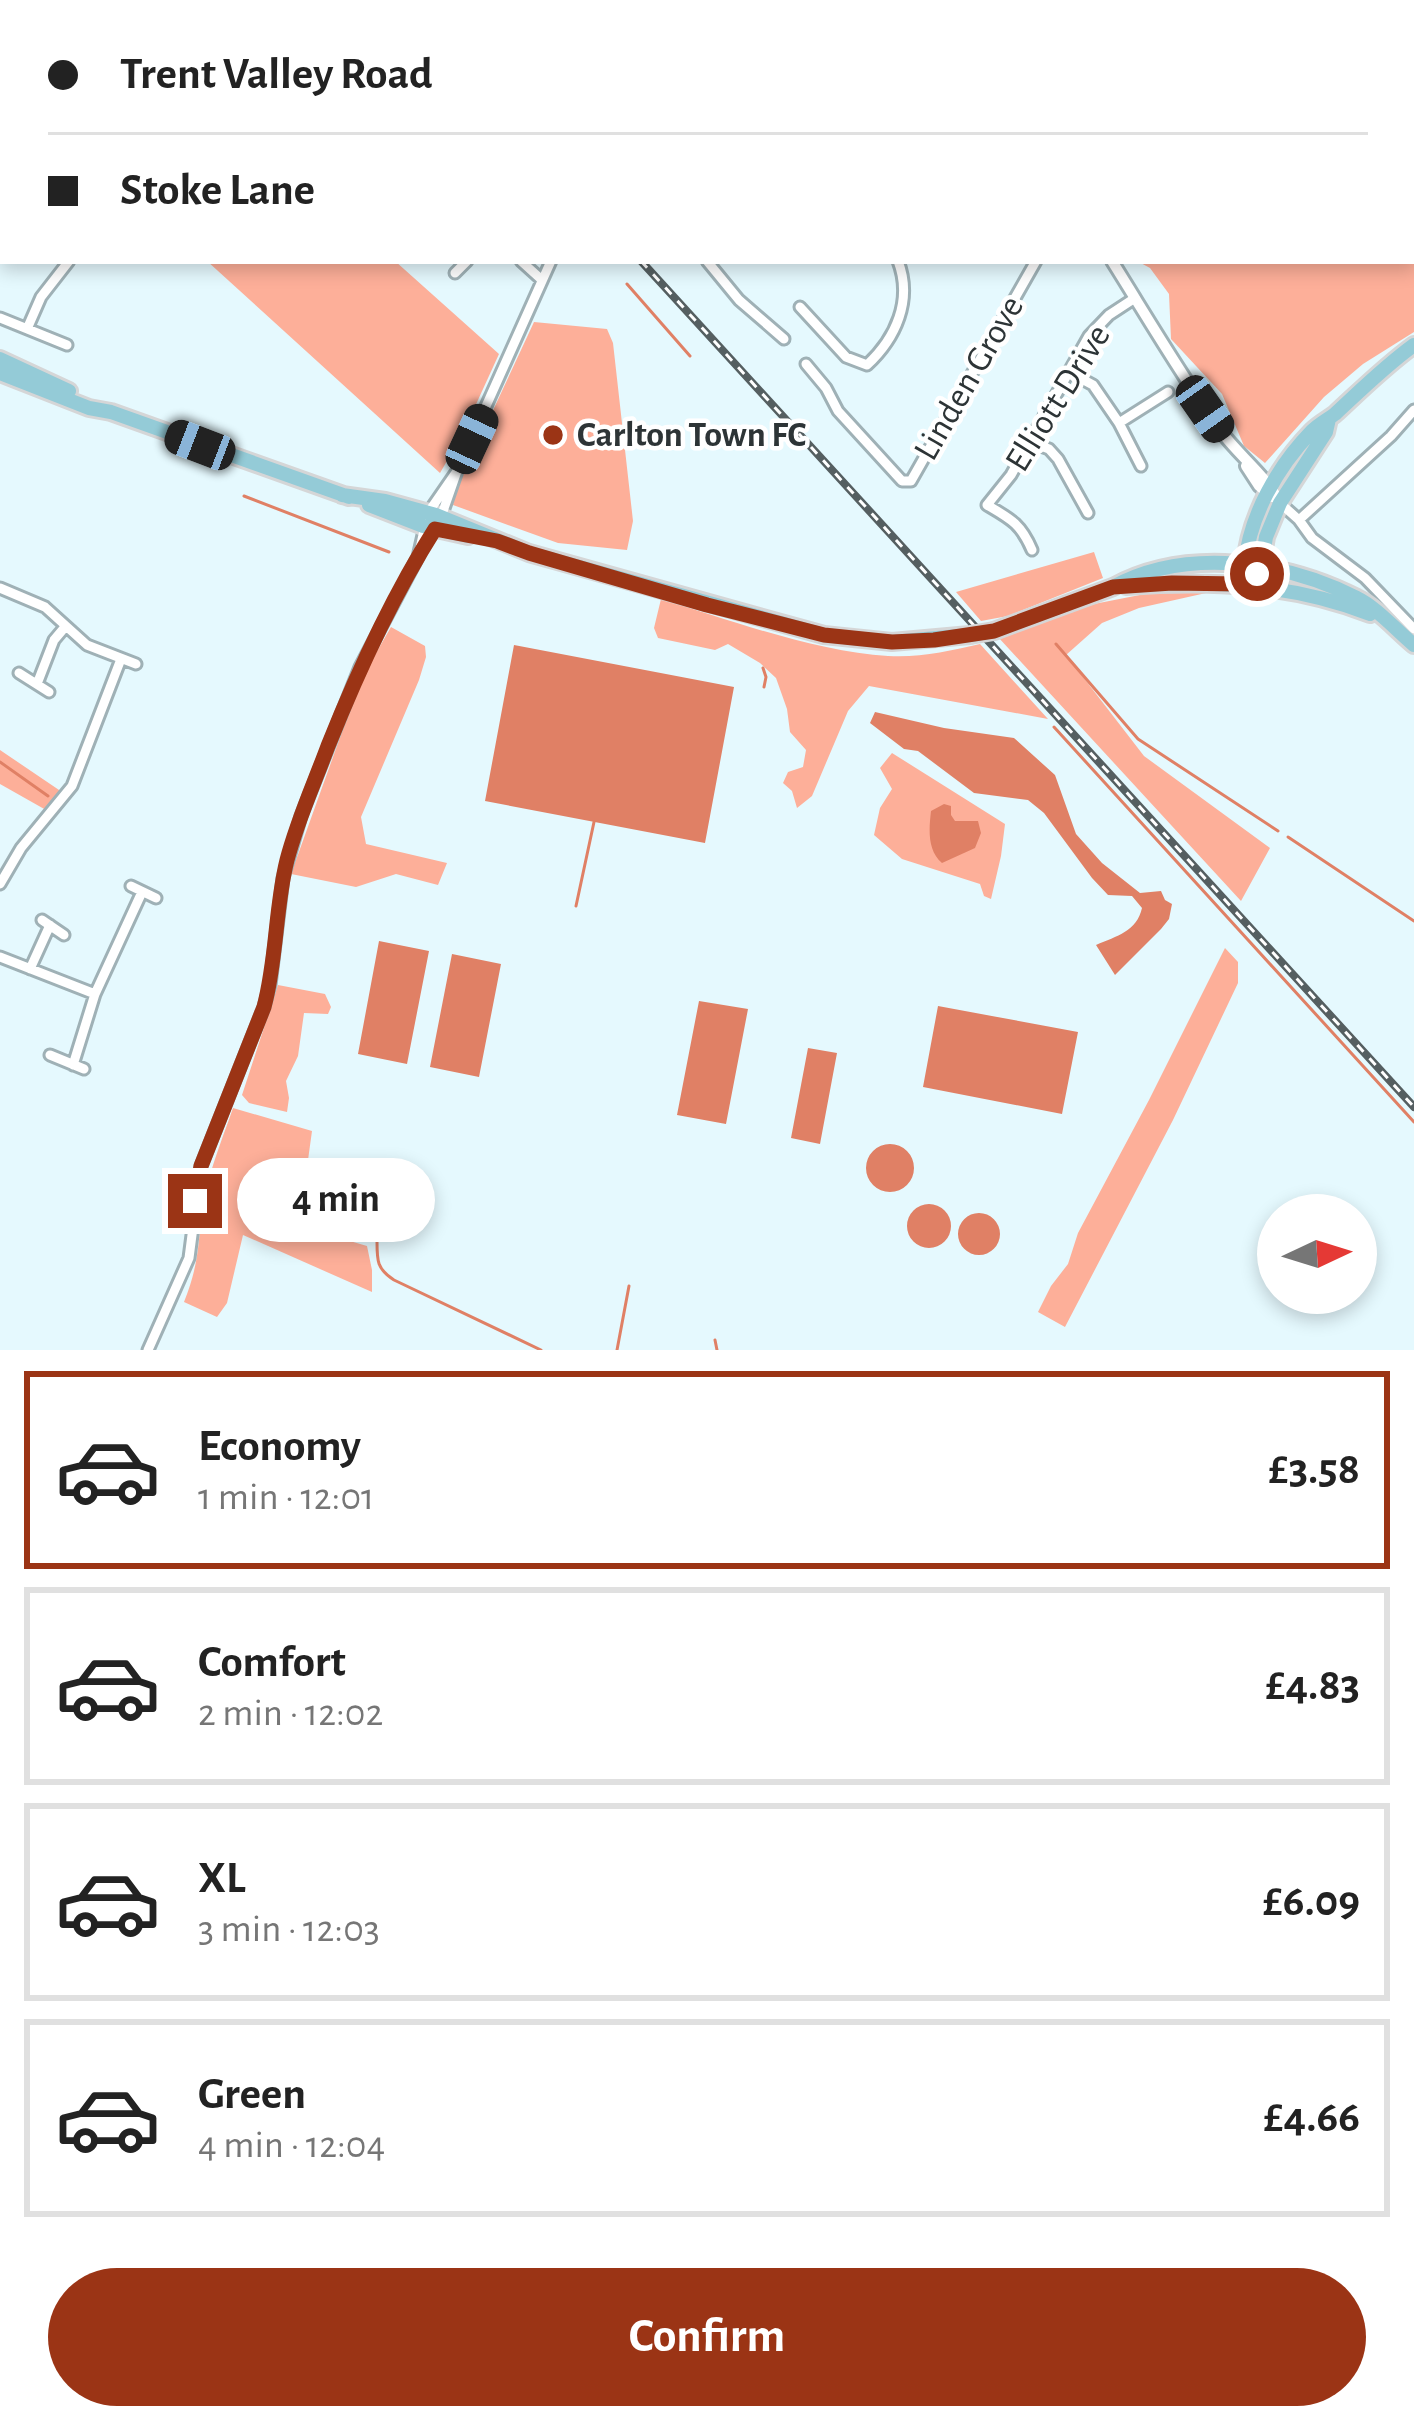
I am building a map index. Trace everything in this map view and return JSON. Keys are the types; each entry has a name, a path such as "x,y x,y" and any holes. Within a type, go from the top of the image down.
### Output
{"main road":[{"path":"1249,574 1247,540 1273,494 1326,432 1329,419 1414,345"},
{"path":"0,359 111,412 341,495 713,607 824,635 892,642 970,635 994,631 1113,587 1249,574 1317,581 1361,599 1414,645"},
{"path":"3,373 89,408 111,412"},
{"path":"1249,574 1384,620"}],"street":[{"path":"27,329 41,297 67,264"},
{"path":"455,273 464,264"},
{"path":"523,264 542,280"},
{"path":"148,1350 189,1258 201,1166 264,1007 283,878 297,827 360,668 419,555 550,264"},
{"path":"709,264 739,300 784,339"},
{"path":"800,308 847,357 866,365 882,351 906,304 899,264"},
{"name":"Linden Grove","path":"806,364 838,411 902,481 911,481 1034,264"},
{"path":"1114,264 1259,486 1414,628"},
{"name":"Elliott Drive","path":"1032,550 1014,520 988,505 1011,475 1089,336 1135,298"},
{"path":"0,318 67,345"},
{"path":"1069,372 1093,385 1142,466"},
{"path":"1119,423 1168,392"},
{"path":"1299,520 1414,410"},
{"path":"1030,442 1049,449 1058,459 1088,513"},
{"path":"0,589 45,607 87,645 136,664"},
{"path":"37,684 54,640 65,627"},
{"path":"1,878 72,786 121,658"},
{"path":"19,673 49,692"},
{"path":"50,1055 78,1067 95,994 137,889 157,898"},
{"path":"30,969 46,923 64,934"},
{"path":"0,957 95,994"}],"shaded area":[{"path":"210,264 398,264 499,354 440,473"},
{"path":"1143,264 1414,264 1414,332 1363,364 1324,397 1265,463 1244,446 1222,394 1171,339 1169,294"},
{"name":"Carlton Town FC","path":"534,322 607,329 613,343 633,521 627,550 558,543 453,505"},
{"path":"1094,552 1103,578 1008,616 981,621 956,592"},
{"path":"1215,591 1139,608 1102,623 1066,655 1144,756 1270,848 1241,901 998,637 1094,604 1155,592"},
{"path":"661,599 773,634 860,653 911,656 980,644 1048,719 869,686 848,711 812,796 797,808 792,791 783,783 788,772 803,767 806,750 790,732 776,678 728,644 715,650 658,638 654,628"},
{"path":"391,627 425,646 426,657 361,817 366,844 447,863 438,885 396,874 356,887 291,874 361,679"},
{"path":"514,645 734,687 705,843 485,801"},
{"path":"875,712 1014,738 1055,775 1076,834 1102,863 1140,893 1161,891 1172,904 1169,919 1115,975 1096,945 1136,922 1142,908 1132,896 1108,895 1044,813 1028,800 974,793 870,723"},
{"path":"0,750 62,792 46,810 0,784"},
{"path":"892,753 1005,824 991,899 984,896 980,884 902,859 874,835 880,808 892,789 880,768"},
{"path":"944,804 951,806 955,821 978,821 981,833 975,848 942,863 931,846 930,825 931,811"},
{"path":"379,941 429,951 407,1064 358,1054"},
{"path":"1225,948 1238,962 1238,983 1065,1327 1038,1312 1068,1264 1078,1233"},
{"path":"452,954 501,964 479,1077 430,1067"},
{"path":"278,985 325,994 331,1007 328,1014 304,1013 298,1056 286,1081 287,1112 249,1103 242,1095"},
{"path":"699,1001 748,1009 726,1124 677,1115"},
{"path":"938,1006 1078,1032 1062,1114 923,1087"},
{"path":"808,1048 837,1053 820,1144 791,1138"},
{"path":"233,1108 312,1131 300,1218 312,1230 367,1246 372,1292 243,1235 227,1303 217,1317 184,1302 196,1260 206,1190"},
{"path":"890,1144 907,1151 914,1168 907,1185 890,1192 873,1185 866,1168 873,1151"},
{"path":"929,1204 945,1210 951,1226 945,1242 929,1248 913,1242 907,1226 913,1210"},
{"path":"979,1213 994,1219 1000,1234 994,1249 979,1255 964,1249 958,1234 964,1219"}],"waterway":[{"path":"627,284 690,356"},
{"path":"244,496 389,552"},
{"path":"1056,644 1138,739 1278,831"},
{"path":"763,668 764,687"},
{"path":"1054,727 1414,1122"},
{"path":"0,762 48,796"},
{"path":"576,906 594,822"},
{"path":"1288,837 1414,921"},
{"path":"377,1242 379,1264 394,1280 541,1350"},
{"path":"617,1350 629,1286"},
{"path":"715,1340 717,1350"}],"railway":[{"path":"644,264 1414,1107"}],"place":[{"name":"Carlton Town FC","path":"553,435"}],"route":[{"path":"195,1201 201,1166 264,1007 283,878 301,816 360,668 435,529 497,541 824,635 892,642 994,631 1113,587 1240,584 1257,574"}]}
